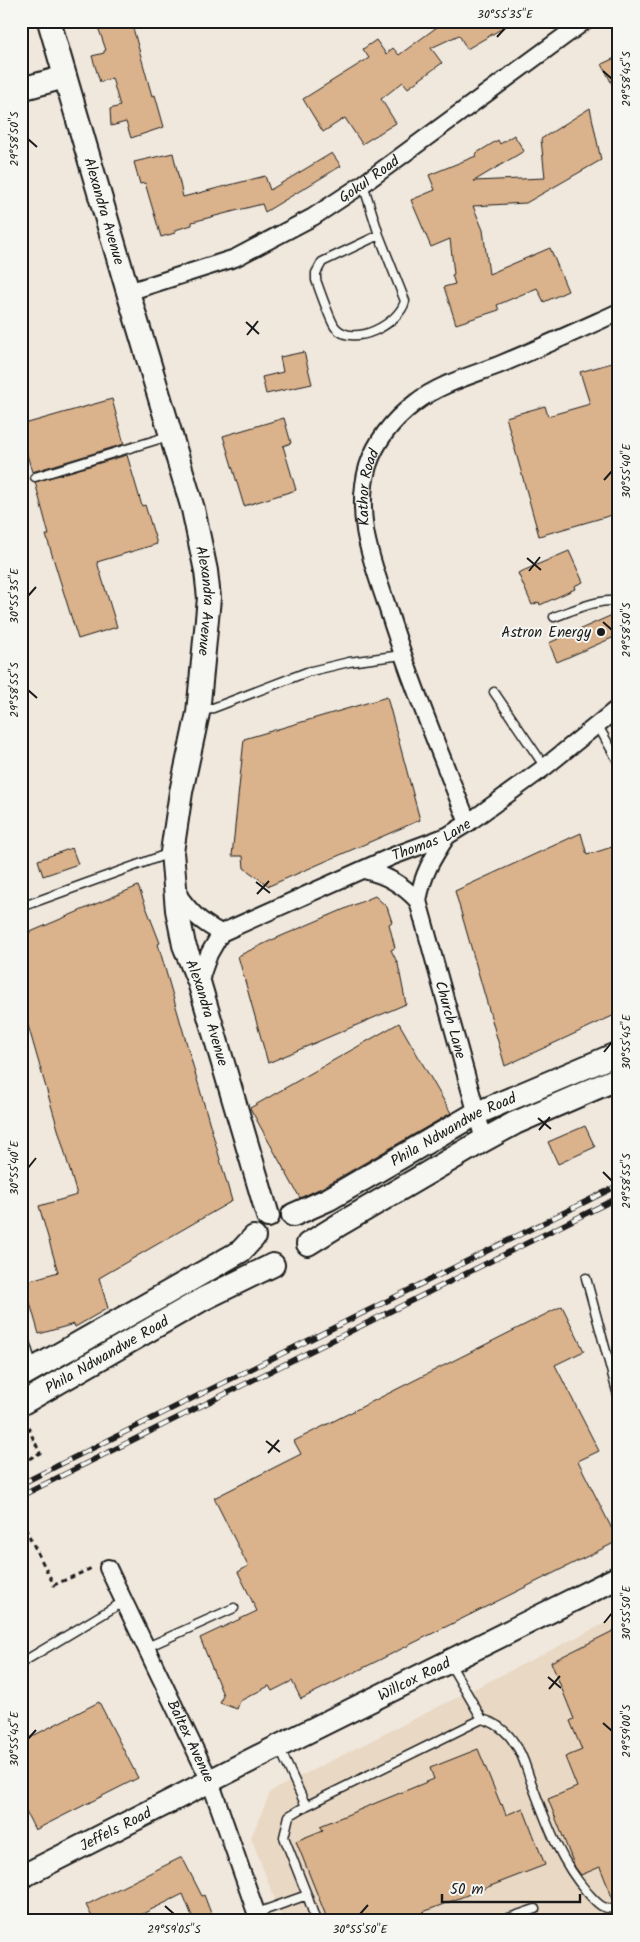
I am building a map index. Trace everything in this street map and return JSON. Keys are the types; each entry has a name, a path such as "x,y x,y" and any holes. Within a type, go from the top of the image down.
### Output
{"street":[{"name":"Alexandra Avenue","path":"50,21 193,509 206,571 209,598 198,713 181,792 172,852 174,890 184,945 199,982 268,1216"},
{"name":"Gokul Road","path":"128,292 235,258 313,217 363,184 585,21"},
{"path":"21,89 65,76"},
{"name":"Kathor Road","path":"468,823 402,655 365,530 364,490 368,466 379,442 390,426 404,412 428,395 619,312"},
{"name":"Thomas Lane","path":"221,933 393,856 447,836 545,767 619,707"},
{"name":"Church Lane","path":"447,836 429,863 422,880 418,901 475,1114 484,1140"},
{"path":"364,870 384,875 398,883 418,901"},
{"path":"174,890 187,909 197,919 221,933 199,982"},
{"name":"Phila Ndwandwe Road","path":"293,1215 329,1199 475,1114 619,1053"},
{"name":"Phila Ndwandwe Road","path":"21,1404 203,1299 293,1259 484,1140 515,1123 619,1078"},
{"path":"279,1212 293,1215 300,1219 305,1226 308,1235 293,1259 264,1260 258,1253 254,1237 257,1228 268,1216 279,1212"},
{"name":"Phila Ndwandwe Road","path":"27,1373 241,1251 254,1237"},
{"name":"Baltex Avenue","path":"100,1568 123,1602 210,1781 258,1917"},
{"name":"Willcox Road","path":"210,1781 619,1577"},
{"name":"Jeffels Road","path":"21,1877 210,1781"}],"lane":[{"path":"363,184 378,235 405,301 403,308 392,321 359,337 351,336 335,327 316,280 316,273 322,262 378,235"},
{"path":"35,477 171,436"},
{"path":"554,617 588,605 609,600 619,601"},
{"path":"198,713 307,672 349,662 402,655"},
{"path":"494,692 545,767"},
{"path":"597,724 619,764"},
{"path":"21,907 172,852"},
{"path":"586,1278 619,1399"},
{"path":"21,1330 27,1373"},
{"path":"21,1663 123,1602"},
{"path":"145,1648 234,1608"},
{"path":"449,1662 482,1719"},
{"path":"316,1921 284,1837 289,1816 482,1719 493,1722 505,1731 517,1746 554,1843 571,1870 599,1905 609,1909 619,1908"},
{"path":"278,1746 306,1806"},
{"path":"258,1917 307,1895"},
{"path":"500,1921 535,1909"}],"path":[{"path":"21,1414 40,1453 21,1463"},
{"path":"21,1520 54,1585 100,1568"}],"shaded area":[{"path":"619,1616 619,1921 283,1921 251,1837 271,1791"}],"building":[{"path":"96,21 131,21 152,96 155,95 164,127 131,138 126,122 111,126 110,109 120,106 112,78 100,82 92,56 104,53 106,50"},
{"path":"434,21 515,21 467,49 459,35 431,48 442,63 408,88 403,82 381,99 396,123 362,144 345,118 323,132 303,99 369,58 363,49 376,40 386,54 393,48 399,55 437,27"},
{"path":"619,56 619,98 602,64"},
{"path":"590,108 601,160 526,203 473,206 483,230 489,274 550,248 568,291 544,302 537,288 497,305 499,310 456,324 444,287 455,284 452,275 454,274 450,239 431,247 411,200 435,190 429,175 476,156 475,154 498,140 500,144 514,135 524,151 474,181 545,178 541,139"},
{"path":"173,153 183,197 265,176 270,190 332,153 341,166 265,212 262,204 192,222 192,225 161,237 145,183 140,184 134,162"},
{"path":"304,352 312,384 266,394 262,377 283,372 280,357"},
{"path":"619,361 619,513 539,536 506,417 545,406 548,416 590,404 580,372"},
{"path":"112,399 124,444 32,472 21,434 21,425"},
{"path":"284,418 291,443 283,446 296,490 244,506 223,436"},
{"path":"127,455 142,506 145,505 157,544 97,562 117,627 78,639 46,535 49,535 35,482"},
{"path":"569,551 583,582 574,586 575,589 540,605 539,602 532,605 518,573"},
{"path":"619,612 619,635 557,662 549,643"},
{"path":"387,697 420,820 269,886 244,868 243,856 232,856 244,739"},
{"path":"581,833 587,855 612,847 619,869 619,1013 505,1066 455,891"},
{"path":"72,848 78,864 43,876 38,860"},
{"path":"138,886 160,943 158,944 232,1201 99,1278 108,1308 75,1327 74,1324 39,1334 24,1282 58,1272 39,1206 77,1195 21,1001 21,936"},
{"path":"375,896 387,907 392,922 389,924 395,948 391,950 398,964 406,1004 268,1063 238,956"},
{"path":"399,1023 451,1113 323,1187 300,1198 250,1108"},
{"path":"585,1126 595,1147 558,1164 548,1142"},
{"path":"562,1306 584,1351 555,1365 599,1451 578,1461 618,1541 301,1699 292,1681 272,1691 269,1686 240,1701 237,1709 220,1703 223,1695 200,1638 257,1611 238,1572 248,1566 214,1498 301,1454 294,1441"},
{"path":"619,1628 619,1901 614,1902 600,1867 581,1875 575,1867 548,1799 577,1787 565,1757 582,1750 570,1721 574,1719 551,1662"},
{"path":"99,1702 138,1778 35,1830 21,1802 21,1742"},
{"path":"478,1749 506,1815 523,1808 545,1865 423,1912 424,1915 408,1921 328,1921 296,1841 323,1830 320,1826 434,1779 430,1768"},
{"path":"182,1857 202,1896 204,1895 214,1921 194,1921 183,1894 128,1921 94,1921 86,1905"}],"railway":[{"path":"21,1484 619,1185"},
{"path":"21,1496 619,1197"}],"place":[{"name":"Astron Energy","path":"601,632"}]}
